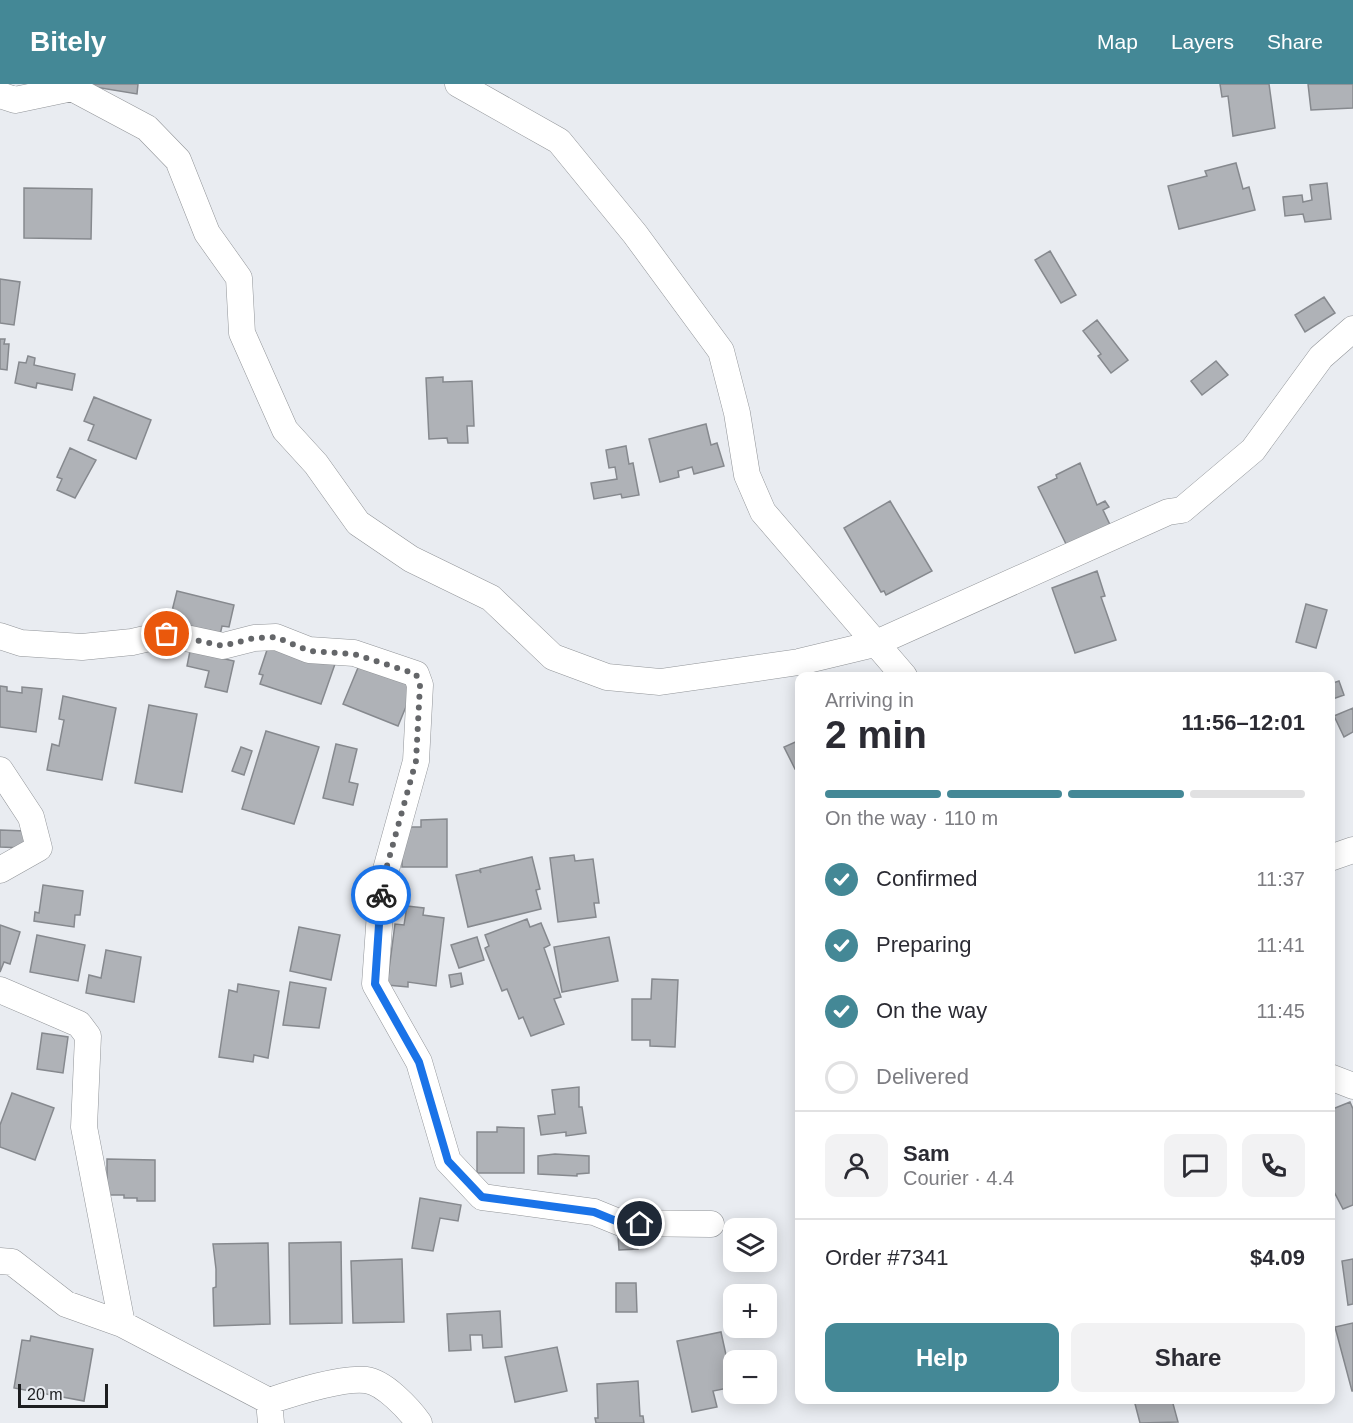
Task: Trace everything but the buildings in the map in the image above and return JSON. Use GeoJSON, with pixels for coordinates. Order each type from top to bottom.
{"type":"FeatureCollection","features":[{"type":"Feature","properties":{"kind":"street"},"geometry":{"type":"LineString","coordinates":[[458,84],[559,141],[635,234],[721,351],[737,413],[747,474],[763,512],[900,672]]}},
{"type":"Feature","properties":{"kind":"street"},"geometry":{"type":"LineString","coordinates":[[0,95],[15,100],[72,88],[147,128],[178,160],[207,233],[239,278],[242,333],[285,430],[316,464],[358,523],[411,559],[491,598],[553,657],[607,677],[660,682],[799,662],[874,644],[1168,512],[1182,510],[1253,450],[1321,357],[1353,329]]}},
{"type":"Feature","properties":{"kind":"street"},"geometry":{"type":"LineString","coordinates":[[0,636],[21,643],[82,647],[132,642],[167,634],[223,646],[254,638],[276,637],[309,651],[354,654],[416,674],[420,685],[416,761],[382,884],[375,984],[419,1062],[448,1161],[482,1197],[594,1212],[621,1223],[711,1224]]}},
{"type":"Feature","properties":{"kind":"street"},"geometry":{"type":"LineString","coordinates":[[0,770],[32,817],[39,848],[0,870]]}},
{"type":"Feature","properties":{"kind":"street"},"geometry":{"type":"LineString","coordinates":[[1335,856],[1353,850]]}},
{"type":"Feature","properties":{"kind":"street"},"geometry":{"type":"LineString","coordinates":[[0,990],[79,1024],[88,1036],[84,1127],[122,1324]]}},
{"type":"Feature","properties":{"kind":"street"},"geometry":{"type":"LineString","coordinates":[[1335,1079],[1353,1086]]}},
{"type":"Feature","properties":{"kind":"street"},"geometry":{"type":"LineString","coordinates":[[0,1262],[12,1262],[66,1304],[122,1324],[270,1412],[310,1388],[367,1380],[405,1402],[419,1423]]}},
{"type":"Feature","properties":{"kind":"way so far"},"geometry":{"type":"LineString","coordinates":[[167,634],[223,646],[254,638],[276,637],[309,651],[328,650],[354,654],[416,674],[420,685],[416,724],[416,761],[382,884],[381,895]]}},
{"type":"Feature","properties":{"kind":"route"},"geometry":{"type":"LineString","coordinates":[[381,895],[375,984],[419,1062],[448,1161],[482,1197],[594,1212],[621,1223],[640,1224]]}}]}
